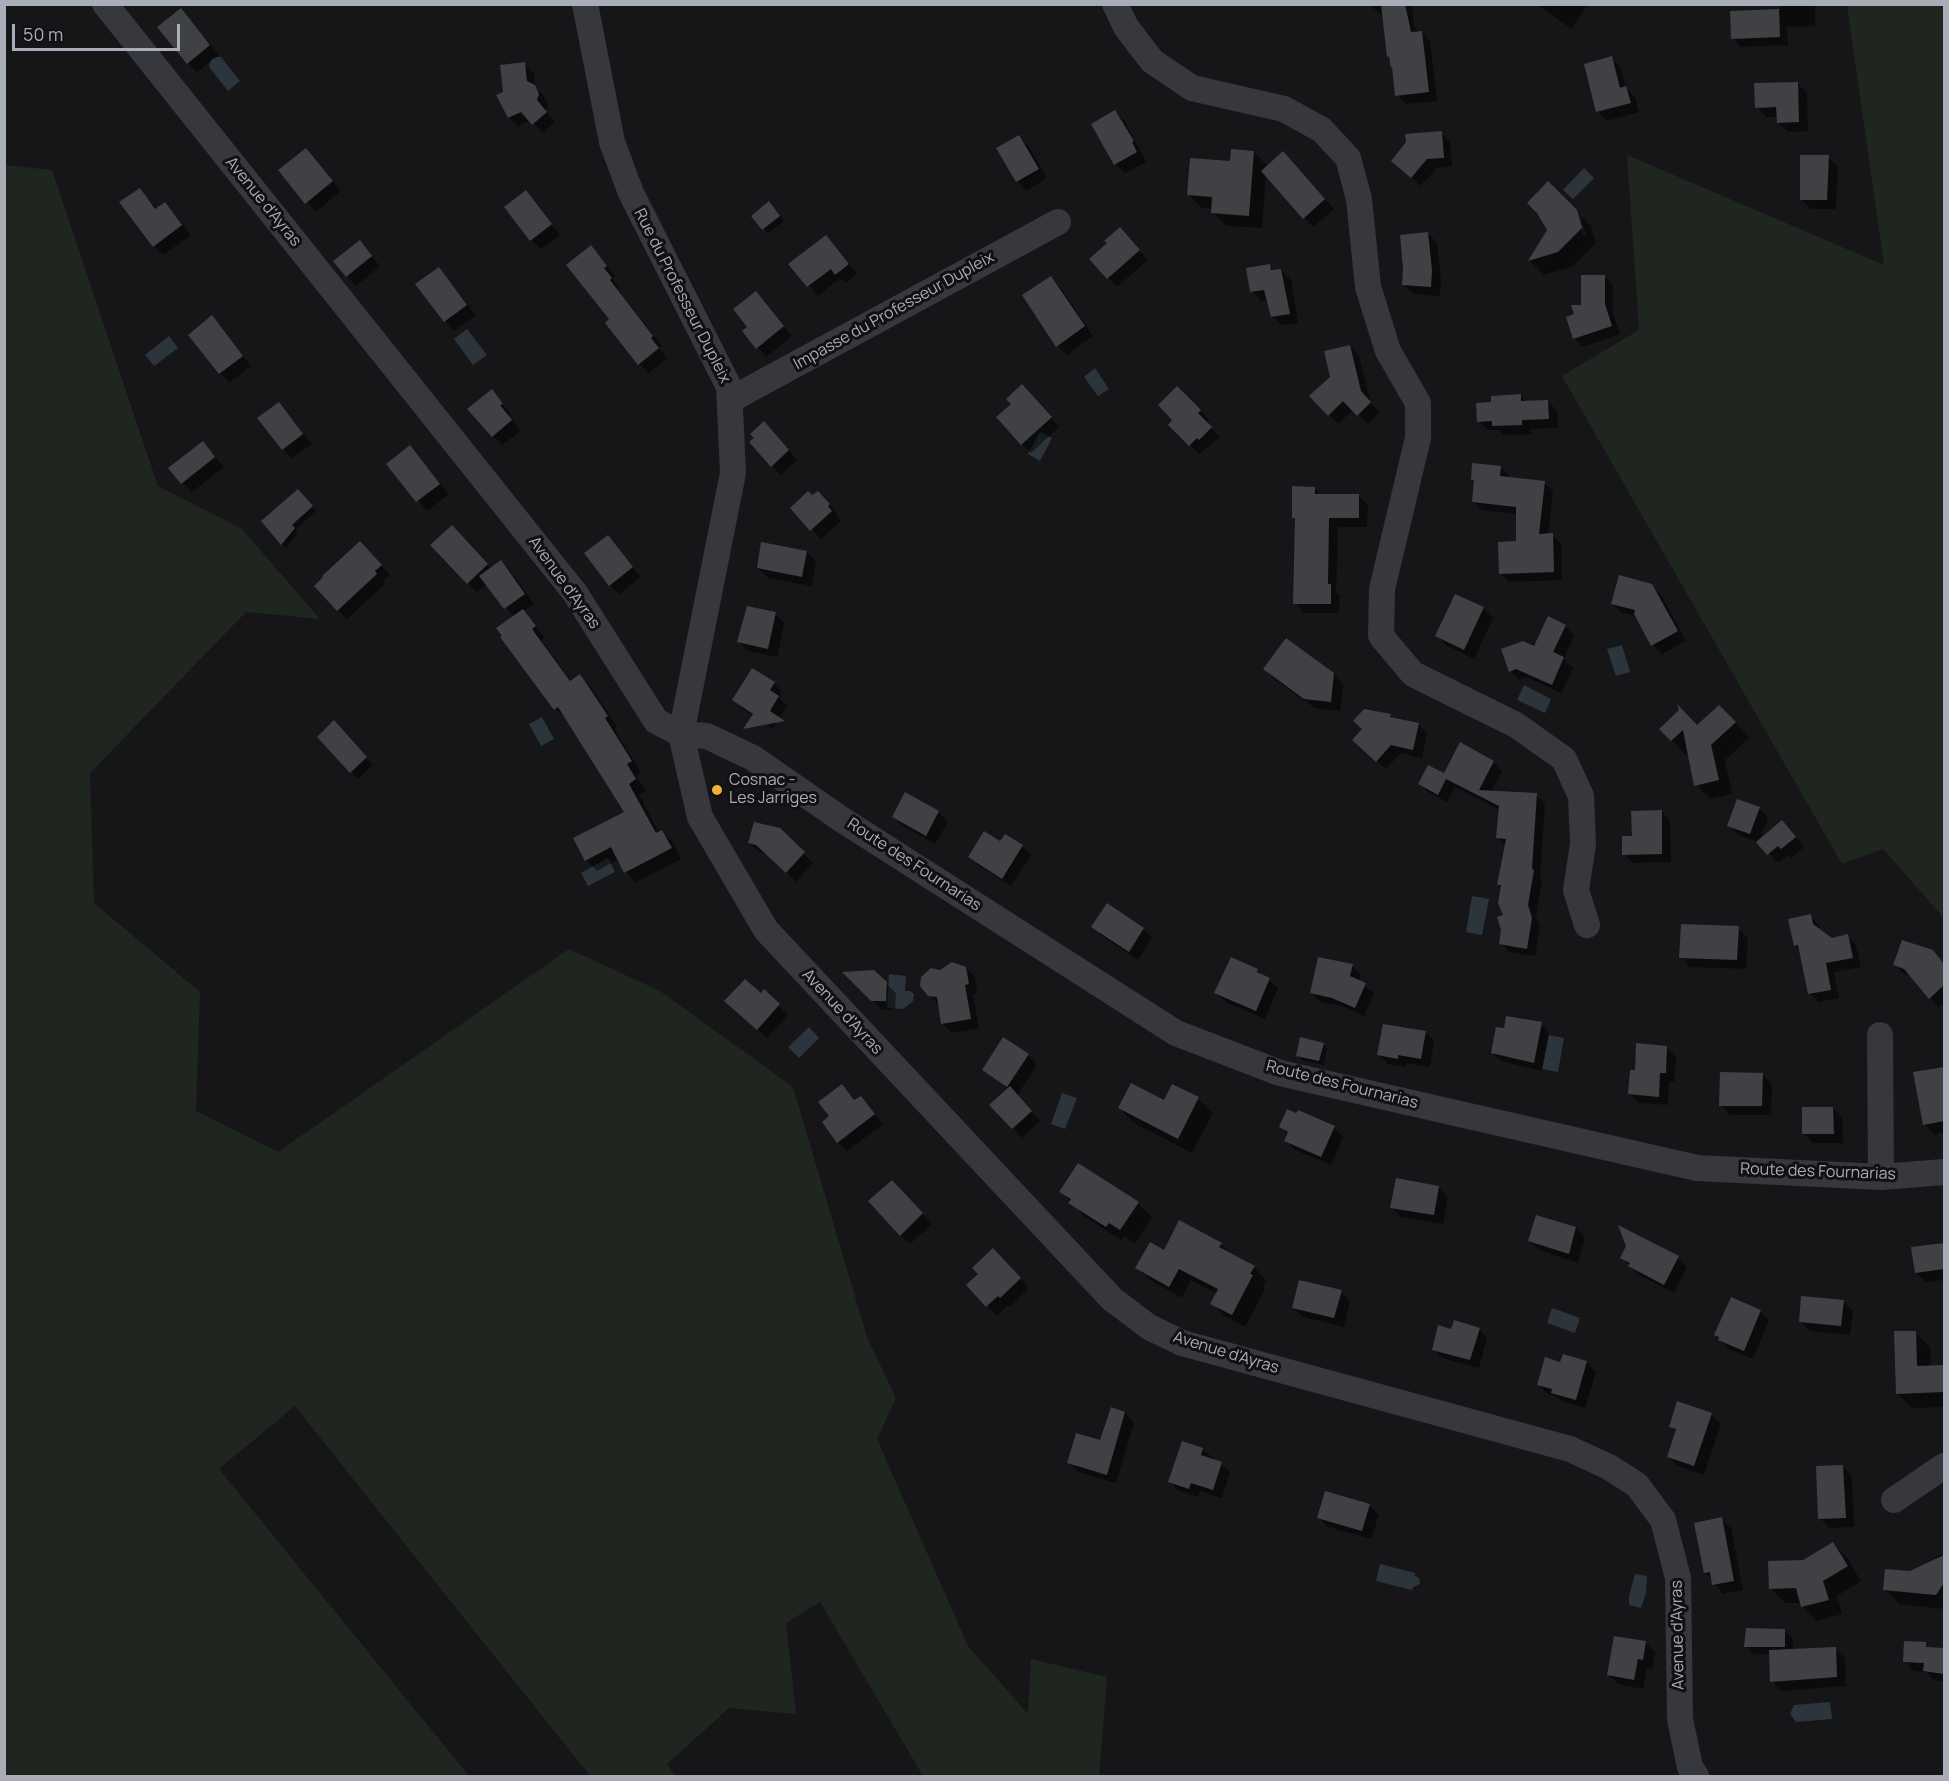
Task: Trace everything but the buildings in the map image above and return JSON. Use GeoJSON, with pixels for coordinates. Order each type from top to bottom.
{"type":"FeatureCollection","features":[{"type":"Feature","properties":{"kind":"street","name":"Avenue d'Ayras"},"geometry":{"type":"LineString","coordinates":[[105,4],[575,593],[656,721],[681,734],[700,817],[766,930],[1112,1299],[1149,1327],[1182,1343],[1569,1449],[1609,1467],[1637,1485],[1663,1520],[1678,1578],[1680,1719],[1690,1767],[1696,1776]]}},
{"type":"Feature","properties":{"kind":"street","name":"Rue du Professeur Dupleix"},"geometry":{"type":"LineString","coordinates":[[585,4],[612,142],[631,193],[729,387],[733,472],[681,734]]}},
{"type":"Feature","properties":{"kind":"street"},"geometry":{"type":"LineString","coordinates":[[1115,4],[1126,27],[1152,61],[1192,88],[1284,109],[1322,130],[1348,158],[1359,199],[1368,287],[1388,351],[1418,403],[1418,438],[1382,589],[1381,636],[1413,674],[1516,725],[1564,759],[1581,796],[1583,844],[1576,890],[1587,925]]}},
{"type":"Feature","properties":{"kind":"street","name":"Impasse du Professeur Dupleix"},"geometry":{"type":"LineString","coordinates":[[730,400],[1058,222]]}},
{"type":"Feature","properties":{"kind":"street","name":"Route des Fournarias"},"geometry":{"type":"LineString","coordinates":[[681,734],[707,736],[753,758],[842,819],[1176,1033],[1280,1073],[1696,1168],[1881,1176],[1944,1172]]}},
{"type":"Feature","properties":{"kind":"street"},"geometry":{"type":"LineString","coordinates":[[1880,1035],[1881,1176]]}},
{"type":"Feature","properties":{"kind":"street"},"geometry":{"type":"LineString","coordinates":[[1894,1500],[1944,1466]]}},
{"type":"Feature","properties":{"kind":"shaded area"},"geometry":{"type":"Polygon","coordinates":[[[1847,5],[1944,5],[1944,918],[1883,849],[1842,864],[1562,376],[1639,330],[1627,155],[1884,265],[1847,5]]]}},
{"type":"Feature","properties":{"kind":"shaded area"},"geometry":{"type":"Polygon","coordinates":[[[221,57],[240,81],[228,91],[209,67],[211,59],[221,57]]]}},
{"type":"Feature","properties":{"kind":"shaded area"},"geometry":{"type":"Polygon","coordinates":[[[5,165],[52,170],[158,486],[242,529],[320,619],[246,612],[90,773],[94,903],[200,992],[196,1111],[278,1152],[569,949],[660,991],[793,1087],[867,1337],[896,1398],[877,1439],[968,1646],[1028,1714],[1031,1659],[1107,1677],[1099,1776],[923,1776],[820,1602],[786,1623],[796,1714],[729,1708],[667,1764],[675,1776],[590,1776],[295,1406],[219,1469],[469,1776],[5,1776],[5,165]]]}},
{"type":"Feature","properties":{"kind":"shaded area"},"geometry":{"type":"Polygon","coordinates":[[[1584,168],[1594,178],[1573,199],[1563,190],[1584,168]]]}},
{"type":"Feature","properties":{"kind":"shaded area"},"geometry":{"type":"Polygon","coordinates":[[[467,329],[487,355],[473,365],[454,339],[467,329]]]}},
{"type":"Feature","properties":{"kind":"shaded area"},"geometry":{"type":"Polygon","coordinates":[[[169,336],[178,348],[154,366],[145,355],[169,336]]]}},
{"type":"Feature","properties":{"kind":"shaded area"},"geometry":{"type":"Polygon","coordinates":[[[1095,368],[1109,389],[1098,396],[1084,377],[1095,368]]]}},
{"type":"Feature","properties":{"kind":"shaded area"},"geometry":{"type":"Polygon","coordinates":[[[1040,432],[1052,438],[1040,461],[1028,454],[1040,432]]]}},
{"type":"Feature","properties":{"kind":"shaded area"},"geometry":{"type":"Polygon","coordinates":[[[1622,645],[1630,672],[1616,676],[1607,649],[1622,645]]]}},
{"type":"Feature","properties":{"kind":"shaded area"},"geometry":{"type":"Polygon","coordinates":[[[1524,685],[1551,699],[1545,713],[1517,700],[1524,685]]]}},
{"type":"Feature","properties":{"kind":"shaded area"},"geometry":{"type":"Polygon","coordinates":[[[542,717],[554,739],[541,746],[529,724],[542,717]]]}},
{"type":"Feature","properties":{"kind":"shaded area"},"geometry":{"type":"Polygon","coordinates":[[[608,858],[615,872],[588,886],[581,873],[608,858]]]}},
{"type":"Feature","properties":{"kind":"shaded area"},"geometry":{"type":"Polygon","coordinates":[[[1472,896],[1489,899],[1482,935],[1466,932],[1472,896]]]}},
{"type":"Feature","properties":{"kind":"shaded area"},"geometry":{"type":"Polygon","coordinates":[[[889,974],[906,976],[905,991],[914,994],[913,1001],[903,1009],[887,1008],[889,974]]]}},
{"type":"Feature","properties":{"kind":"shaded area"},"geometry":{"type":"Polygon","coordinates":[[[809,1027],[819,1038],[799,1058],[788,1047],[809,1027]]]}},
{"type":"Feature","properties":{"kind":"shaded area"},"geometry":{"type":"Polygon","coordinates":[[[1549,1035],[1564,1038],[1558,1072],[1542,1069],[1549,1035]]]}},
{"type":"Feature","properties":{"kind":"shaded area"},"geometry":{"type":"Polygon","coordinates":[[[1062,1093],[1077,1098],[1065,1129],[1051,1124],[1062,1093]]]}},
{"type":"Feature","properties":{"kind":"shaded area"},"geometry":{"type":"Polygon","coordinates":[[[1552,1308],[1580,1318],[1575,1333],[1547,1323],[1552,1308]]]}},
{"type":"Feature","properties":{"kind":"shaded area"},"geometry":{"type":"Polygon","coordinates":[[[1380,1564],[1415,1573],[1420,1584],[1412,1590],[1376,1581],[1380,1564]]]}},
{"type":"Feature","properties":{"kind":"shaded area"},"geometry":{"type":"Polygon","coordinates":[[[1635,1574],[1647,1576],[1646,1593],[1641,1608],[1629,1605],[1635,1574]]]}},
{"type":"Feature","properties":{"kind":"shaded area"},"geometry":{"type":"Polygon","coordinates":[[[1830,1702],[1832,1719],[1796,1722],[1790,1714],[1794,1705],[1830,1702]]]}},
{"type":"Feature","properties":{"kind":"place","name":"Cosnac - Les Jarriges"},"geometry":{"type":"Point","coordinates":[717,790]}}]}
